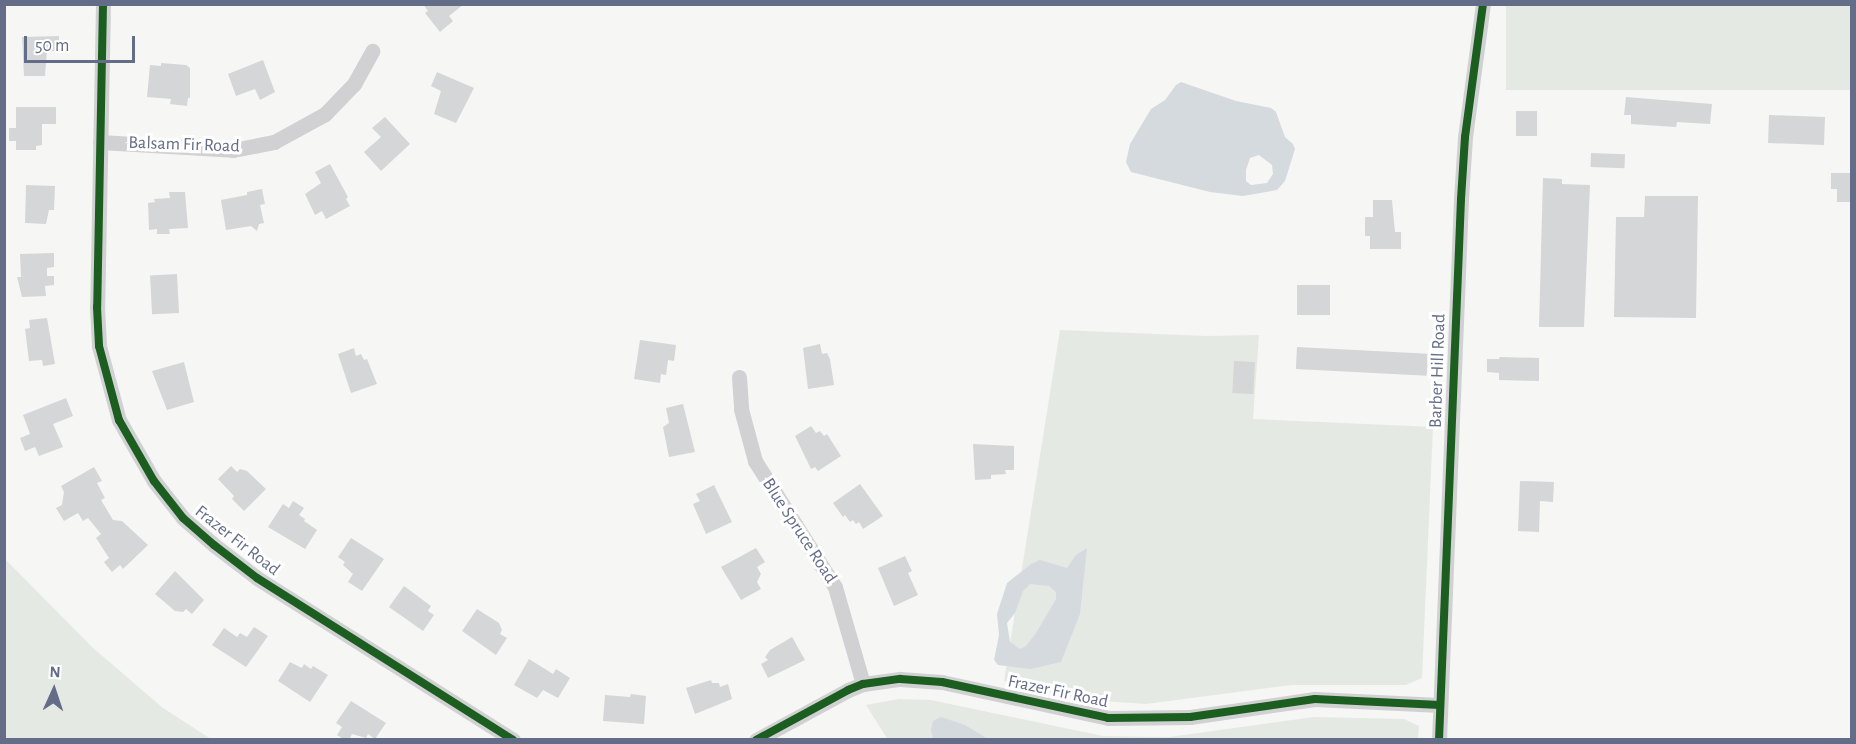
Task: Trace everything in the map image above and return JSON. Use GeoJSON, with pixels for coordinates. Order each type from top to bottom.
{"type":"FeatureCollection","features":[{"type":"Feature","properties":{"kind":"street","name":"Frazer Fir Road"},"geometry":{"type":"LineString","coordinates":[[103,4],[97,307],[99,346],[119,420],[154,481],[183,518],[214,546],[257,578],[513,740]]}},
{"type":"Feature","properties":{"kind":"street","name":"Barber Hill Road"},"geometry":{"type":"LineString","coordinates":[[1439,740],[1461,199],[1465,137],[1483,4]]}},
{"type":"Feature","properties":{"kind":"street","name":"Balsam Fir Road"},"geometry":{"type":"LineString","coordinates":[[100,142],[233,150],[274,142],[325,114],[354,84],[372,51]]}},
{"type":"Feature","properties":{"kind":"street","name":"Blue Spruce Road"},"geometry":{"type":"LineString","coordinates":[[739,377],[741,409],[755,461],[835,587],[863,684]]}},
{"type":"Feature","properties":{"kind":"street","name":"Frazer Fir Road"},"geometry":{"type":"LineString","coordinates":[[756,740],[863,684],[900,679],[933,681],[1078,714],[1130,719],[1190,717],[1315,699],[1440,705]]}},
{"type":"Feature","properties":{"kind":"shaded area"},"geometry":{"type":"Polygon","coordinates":[[[1506,5],[1851,5],[1851,90],[1506,90],[1506,5]]]}},
{"type":"Feature","properties":{"kind":"shaded area"},"geometry":{"type":"Polygon","coordinates":[[[1181,82],[1236,101],[1271,108],[1276,112],[1285,137],[1295,149],[1285,181],[1277,190],[1243,196],[1210,192],[1131,172],[1126,162],[1130,144],[1151,109],[1165,100],[1181,82]],[[1259,155],[1250,158],[1246,170],[1246,181],[1251,185],[1267,183],[1273,174],[1272,165],[1259,155]]]}},
{"type":"Feature","properties":{"kind":"shaded area"},"geometry":{"type":"Polygon","coordinates":[[[1060,330],[1207,336],[1259,335],[1253,419],[1433,427],[1422,678],[1406,685],[1292,685],[1146,704],[1087,700],[1004,681],[1060,330]]]}},
{"type":"Feature","properties":{"kind":"shaded area"},"geometry":{"type":"Polygon","coordinates":[[[1087,548],[1080,614],[1061,662],[1031,669],[998,665],[994,660],[999,635],[997,614],[1007,583],[1031,564],[1040,560],[1067,568],[1076,555],[1087,548]],[[1030,584],[1023,591],[1015,613],[1007,623],[1010,642],[1020,649],[1026,646],[1036,633],[1056,599],[1056,592],[1049,586],[1030,584]]]}},
{"type":"Feature","properties":{"kind":"shaded area"},"geometry":{"type":"Polygon","coordinates":[[[4,558],[92,647],[163,708],[211,739],[5,739],[4,558]]]}},
{"type":"Feature","properties":{"kind":"shaded area"},"geometry":{"type":"Polygon","coordinates":[[[899,699],[931,700],[1103,736],[1169,737],[1314,717],[1404,719],[1419,726],[1418,740],[888,740],[866,705],[899,699]]]}},
{"type":"Feature","properties":{"kind":"shaded area"},"geometry":{"type":"Polygon","coordinates":[[[941,717],[965,725],[988,739],[933,739],[931,730],[933,721],[941,717]]]}},
{"type":"Feature","properties":{"kind":"building"},"geometry":{"type":"Polygon","coordinates":[[[423,4],[464,4],[449,16],[453,21],[440,32],[425,13],[428,11],[423,4]]]}},
{"type":"Feature","properties":{"kind":"building"},"geometry":{"type":"Polygon","coordinates":[[[59,36],[59,51],[47,51],[45,76],[24,76],[22,37],[59,36]]]}},
{"type":"Feature","properties":{"kind":"building"},"geometry":{"type":"Polygon","coordinates":[[[263,60],[275,92],[260,100],[255,89],[236,96],[228,74],[263,60]]]}},
{"type":"Feature","properties":{"kind":"building"},"geometry":{"type":"Polygon","coordinates":[[[161,63],[186,65],[190,68],[190,98],[188,98],[187,106],[170,104],[171,99],[147,97],[150,65],[161,66],[161,63]]]}},
{"type":"Feature","properties":{"kind":"building"},"geometry":{"type":"Polygon","coordinates":[[[437,72],[474,88],[456,123],[434,114],[441,91],[431,86],[437,72]]]}},
{"type":"Feature","properties":{"kind":"building"},"geometry":{"type":"Polygon","coordinates":[[[1626,97],[1712,104],[1710,124],[1677,122],[1676,127],[1631,124],[1631,115],[1624,115],[1626,97]]]}},
{"type":"Feature","properties":{"kind":"building"},"geometry":{"type":"Polygon","coordinates":[[[16,107],[56,107],[56,124],[42,124],[42,145],[36,146],[36,150],[16,150],[16,141],[9,141],[9,128],[16,128],[16,107]]]}},
{"type":"Feature","properties":{"kind":"building"},"geometry":{"type":"Polygon","coordinates":[[[1516,111],[1537,111],[1537,136],[1516,136],[1516,111]]]}},
{"type":"Feature","properties":{"kind":"building"},"geometry":{"type":"Polygon","coordinates":[[[1769,115],[1825,117],[1824,145],[1768,143],[1769,115]]]}},
{"type":"Feature","properties":{"kind":"building"},"geometry":{"type":"Polygon","coordinates":[[[385,117],[410,144],[381,171],[364,152],[381,137],[372,128],[385,117]]]}},
{"type":"Feature","properties":{"kind":"building"},"geometry":{"type":"Polygon","coordinates":[[[1591,153],[1625,154],[1624,168],[1591,167],[1591,153]]]}},
{"type":"Feature","properties":{"kind":"building"},"geometry":{"type":"Polygon","coordinates":[[[330,164],[348,197],[346,199],[350,206],[326,219],[322,211],[315,215],[305,194],[321,183],[315,172],[330,164]]]}},
{"type":"Feature","properties":{"kind":"building"},"geometry":{"type":"Polygon","coordinates":[[[1831,173],[1851,173],[1851,202],[1837,202],[1837,189],[1831,189],[1831,173]]]}},
{"type":"Feature","properties":{"kind":"building"},"geometry":{"type":"Polygon","coordinates":[[[1543,178],[1562,179],[1562,184],[1590,185],[1584,327],[1539,327],[1543,178]]]}},
{"type":"Feature","properties":{"kind":"building"},"geometry":{"type":"Polygon","coordinates":[[[26,185],[55,186],[54,210],[49,210],[46,224],[25,223],[26,185]]]}},
{"type":"Feature","properties":{"kind":"building"},"geometry":{"type":"Polygon","coordinates":[[[262,189],[265,204],[260,205],[264,223],[259,224],[257,231],[251,226],[226,230],[221,200],[247,195],[247,192],[262,189]]]}},
{"type":"Feature","properties":{"kind":"building"},"geometry":{"type":"Polygon","coordinates":[[[169,192],[185,192],[188,228],[169,229],[170,234],[157,234],[157,229],[149,230],[148,203],[155,202],[154,199],[170,198],[169,192]]]}},
{"type":"Feature","properties":{"kind":"building"},"geometry":{"type":"Polygon","coordinates":[[[1645,196],[1698,196],[1696,318],[1614,317],[1616,217],[1644,217],[1645,196]]]}},
{"type":"Feature","properties":{"kind":"building"},"geometry":{"type":"Polygon","coordinates":[[[1373,200],[1392,200],[1395,232],[1401,232],[1401,249],[1370,249],[1370,236],[1365,236],[1365,217],[1373,217],[1373,200]]]}},
{"type":"Feature","properties":{"kind":"building"},"geometry":{"type":"Polygon","coordinates":[[[54,253],[54,267],[47,268],[47,276],[54,276],[54,285],[45,286],[46,296],[22,297],[17,277],[21,277],[20,254],[54,253]]]}},
{"type":"Feature","properties":{"kind":"building"},"geometry":{"type":"Polygon","coordinates":[[[177,274],[179,313],[152,314],[150,275],[177,274]]]}},
{"type":"Feature","properties":{"kind":"building"},"geometry":{"type":"Polygon","coordinates":[[[1297,285],[1330,285],[1330,315],[1297,315],[1297,285]]]}},
{"type":"Feature","properties":{"kind":"building"},"geometry":{"type":"Polygon","coordinates":[[[47,318],[55,364],[43,366],[42,360],[29,361],[25,329],[30,328],[29,320],[47,318]]]}},
{"type":"Feature","properties":{"kind":"building"},"geometry":{"type":"Polygon","coordinates":[[[640,340],[676,345],[674,361],[668,360],[666,375],[661,374],[660,383],[634,379],[640,340]]]}},
{"type":"Feature","properties":{"kind":"building"},"geometry":{"type":"Polygon","coordinates":[[[820,344],[822,354],[827,353],[830,359],[834,385],[808,389],[803,348],[820,344]]]}},
{"type":"Feature","properties":{"kind":"building"},"geometry":{"type":"Polygon","coordinates":[[[1297,347],[1428,354],[1427,376],[1296,369],[1297,347]]]}},
{"type":"Feature","properties":{"kind":"building"},"geometry":{"type":"Polygon","coordinates":[[[354,348],[356,356],[361,354],[364,360],[367,359],[377,384],[351,393],[338,354],[354,348]]]}},
{"type":"Feature","properties":{"kind":"building"},"geometry":{"type":"Polygon","coordinates":[[[1500,357],[1539,358],[1539,381],[1499,380],[1499,373],[1487,372],[1487,359],[1499,359],[1500,357]]]}},
{"type":"Feature","properties":{"kind":"building"},"geometry":{"type":"Polygon","coordinates":[[[1234,361],[1255,362],[1253,394],[1232,393],[1234,361]]]}},
{"type":"Feature","properties":{"kind":"building"},"geometry":{"type":"Polygon","coordinates":[[[184,362],[194,402],[167,410],[152,371],[184,362]]]}},
{"type":"Feature","properties":{"kind":"building"},"geometry":{"type":"Polygon","coordinates":[[[66,398],[73,416],[53,424],[63,447],[39,456],[35,447],[25,451],[20,438],[30,434],[23,415],[66,398]]]}},
{"type":"Feature","properties":{"kind":"building"},"geometry":{"type":"Polygon","coordinates":[[[683,404],[695,452],[669,457],[663,427],[669,423],[666,408],[683,404]]]}},
{"type":"Feature","properties":{"kind":"building"},"geometry":{"type":"Polygon","coordinates":[[[811,426],[816,433],[820,431],[824,436],[827,434],[841,456],[818,471],[815,467],[811,469],[795,436],[811,426]]]}},
{"type":"Feature","properties":{"kind":"building"},"geometry":{"type":"Polygon","coordinates":[[[973,444],[1014,446],[1014,470],[1005,470],[1006,474],[991,475],[991,479],[975,480],[973,444]]]}},
{"type":"Feature","properties":{"kind":"building"},"geometry":{"type":"Polygon","coordinates":[[[231,466],[237,472],[240,469],[247,471],[266,489],[244,511],[218,479],[231,466]]]}},
{"type":"Feature","properties":{"kind":"building"},"geometry":{"type":"Polygon","coordinates":[[[94,467],[102,481],[97,483],[105,498],[101,500],[113,520],[122,521],[148,545],[123,569],[120,565],[112,572],[104,562],[109,558],[96,538],[101,534],[88,518],[83,521],[78,513],[64,521],[56,508],[62,505],[64,492],[61,486],[94,467]]]}},
{"type":"Feature","properties":{"kind":"building"},"geometry":{"type":"Polygon","coordinates":[[[1520,481],[1554,482],[1553,502],[1540,501],[1539,532],[1518,531],[1520,481]]]}},
{"type":"Feature","properties":{"kind":"building"},"geometry":{"type":"Polygon","coordinates":[[[860,484],[883,516],[863,529],[859,522],[856,524],[853,520],[850,522],[845,515],[843,517],[833,503],[860,484]]]}},
{"type":"Feature","properties":{"kind":"building"},"geometry":{"type":"Polygon","coordinates":[[[714,485],[732,522],[706,534],[693,504],[700,501],[696,494],[714,485]]]}},
{"type":"Feature","properties":{"kind":"building"},"geometry":{"type":"Polygon","coordinates":[[[293,501],[304,508],[299,515],[317,530],[305,549],[268,527],[283,504],[289,508],[293,501]]]}},
{"type":"Feature","properties":{"kind":"building"},"geometry":{"type":"Polygon","coordinates":[[[351,538],[384,559],[362,591],[348,582],[353,574],[343,565],[345,562],[338,557],[351,538]]]}},
{"type":"Feature","properties":{"kind":"building"},"geometry":{"type":"Polygon","coordinates":[[[756,548],[765,562],[757,567],[761,574],[757,582],[761,589],[741,600],[721,567],[756,548]]]}},
{"type":"Feature","properties":{"kind":"building"},"geometry":{"type":"Polygon","coordinates":[[[905,556],[912,571],[908,573],[918,595],[894,606],[878,568],[905,556]]]}},
{"type":"Feature","properties":{"kind":"building"},"geometry":{"type":"Polygon","coordinates":[[[175,571],[204,600],[192,614],[186,609],[183,612],[175,611],[155,594],[175,571]]]}},
{"type":"Feature","properties":{"kind":"building"},"geometry":{"type":"Polygon","coordinates":[[[404,586],[431,606],[428,611],[434,615],[423,631],[389,607],[404,586]]]}},
{"type":"Feature","properties":{"kind":"building"},"geometry":{"type":"Polygon","coordinates":[[[477,609],[499,623],[502,630],[500,634],[507,638],[496,655],[462,631],[477,609]]]}},
{"type":"Feature","properties":{"kind":"building"},"geometry":{"type":"Polygon","coordinates":[[[254,627],[268,636],[246,667],[212,645],[224,628],[237,637],[240,633],[247,637],[254,627]]]}},
{"type":"Feature","properties":{"kind":"building"},"geometry":{"type":"Polygon","coordinates":[[[792,637],[805,660],[768,678],[761,664],[768,660],[765,657],[770,650],[792,637]]]}},
{"type":"Feature","properties":{"kind":"building"},"geometry":{"type":"Polygon","coordinates":[[[529,659],[553,674],[556,669],[570,678],[558,698],[543,690],[537,698],[514,685],[529,659]]]}},
{"type":"Feature","properties":{"kind":"building"},"geometry":{"type":"Polygon","coordinates":[[[290,662],[302,668],[304,664],[311,669],[313,666],[328,675],[310,702],[278,681],[290,662]]]}},
{"type":"Feature","properties":{"kind":"building"},"geometry":{"type":"Polygon","coordinates":[[[711,680],[712,683],[719,683],[720,687],[728,684],[732,699],[695,714],[686,688],[711,680]]]}},
{"type":"Feature","properties":{"kind":"building"},"geometry":{"type":"Polygon","coordinates":[[[631,694],[646,696],[644,724],[603,721],[605,695],[630,697],[631,694]]]}},
{"type":"Feature","properties":{"kind":"building"},"geometry":{"type":"Polygon","coordinates":[[[351,701],[386,723],[375,739],[368,734],[366,738],[352,734],[349,740],[337,735],[342,727],[336,723],[351,701]]]}},
{"type":"Feature","properties":{"kind":"cycle path"},"geometry":{"type":"LineString","coordinates":[[103,4],[97,307],[99,346],[119,420],[154,481],[183,518],[214,545],[257,578],[513,740]]}},
{"type":"Feature","properties":{"kind":"cycle path"},"geometry":{"type":"LineString","coordinates":[[1439,740],[1461,199],[1465,137],[1483,4]]}},
{"type":"Feature","properties":{"kind":"cycle path"},"geometry":{"type":"LineString","coordinates":[[756,740],[848,690],[863,684],[900,679],[942,682],[1108,718],[1190,717],[1315,699],[1440,705]]}}]}
